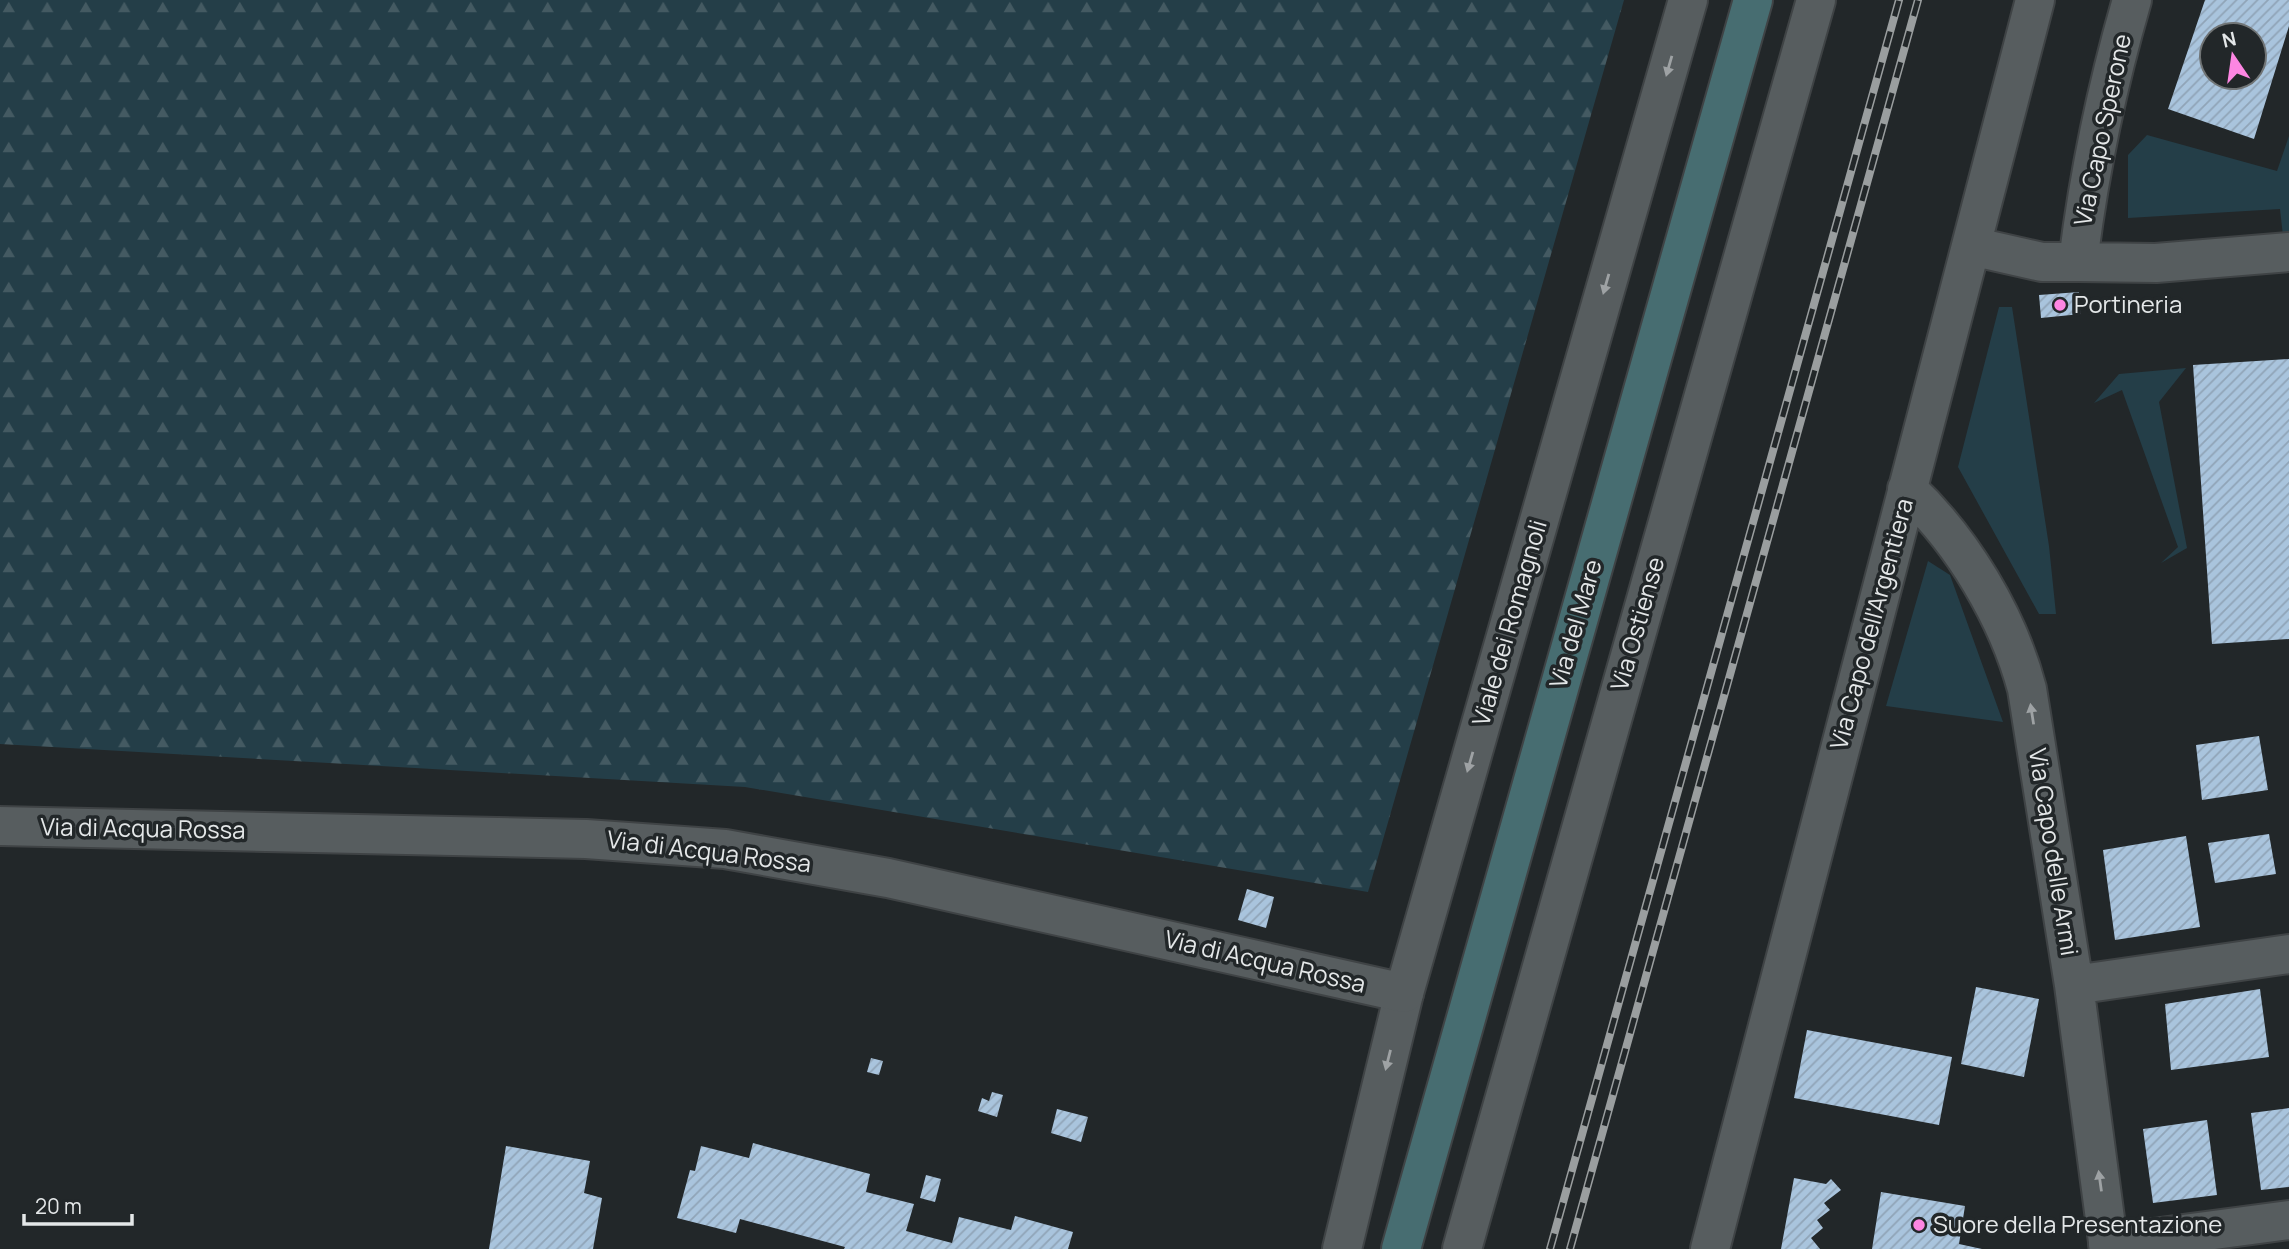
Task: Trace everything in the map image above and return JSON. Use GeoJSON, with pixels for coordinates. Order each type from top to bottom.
{"type":"FeatureCollection","features":[{"type":"Feature","properties":{"kind":"main road","name":"Via del Mare"},"geometry":{"type":"LineString","coordinates":[[1401,1249],[1753,0]]}},
{"type":"Feature","properties":{"kind":"street","name":"Viale dei Romagnoli"},"geometry":{"type":"LineString","coordinates":[[1342,1249],[1404,993],[1688,0]]}},
{"type":"Feature","properties":{"kind":"street","name":"Via Ostiense"},"geometry":{"type":"LineString","coordinates":[[1462,1249],[1816,0]]}},
{"type":"Feature","properties":{"kind":"street","name":"Via Capo dell'Argentiera"},"geometry":{"type":"LineString","coordinates":[[1710,1249],[2035,0]]}},
{"type":"Feature","properties":{"kind":"street","name":"Via Capo Sperone"},"geometry":{"type":"LineString","coordinates":[[2078,262],[2092,166],[2132,0]]}},
{"type":"Feature","properties":{"kind":"street","name":"Via Capo Sperone"},"geometry":{"type":"LineString","coordinates":[[1971,246],[2042,262],[2156,263],[2289,252]]}},
{"type":"Feature","properties":{"kind":"street","name":"Via Capo delle Armi"},"geometry":{"type":"LineString","coordinates":[[1907,489],[1940,522],[1962,553],[2003,620],[2020,663],[2030,702],[2074,985],[2109,1246]]}},
{"type":"Feature","properties":{"kind":"street","name":"Via di Acqua Rossa"},"geometry":{"type":"LineString","coordinates":[[0,826],[599,839],[725,849],[888,878],[1404,993]]}},
{"type":"Feature","properties":{"kind":"street"},"geometry":{"type":"LineString","coordinates":[[2074,985],[2289,954]]}},
{"type":"Feature","properties":{"kind":"street"},"geometry":{"type":"LineString","coordinates":[[2109,1246],[2289,1220]]}},
{"type":"Feature","properties":{"kind":"green space"},"geometry":{"type":"Polygon","coordinates":[[[0,0],[1624,0],[1368,892],[745,787],[0,744],[0,0]]]}},
{"type":"Feature","properties":{"kind":"green space"},"geometry":{"type":"Polygon","coordinates":[[[2147,135],[2277,171],[2289,136],[2289,236],[2283,236],[2280,209],[2128,218],[2128,155],[2147,135]]]}},
{"type":"Feature","properties":{"kind":"green space"},"geometry":{"type":"Polygon","coordinates":[[[1999,307],[2012,307],[2049,546],[2056,614],[2039,614],[1958,467],[1999,307]]]}},
{"type":"Feature","properties":{"kind":"green space"},"geometry":{"type":"Polygon","coordinates":[[[2186,368],[2159,402],[2187,548],[2161,563],[2178,547],[2122,390],[2094,403],[2119,374],[2186,368]]]}},
{"type":"Feature","properties":{"kind":"green space"},"geometry":{"type":"Polygon","coordinates":[[[1928,561],[1950,575],[2003,722],[1886,706],[1928,561]]]}},
{"type":"Feature","properties":{"kind":"building"},"geometry":{"type":"Polygon","coordinates":[[[2205,0],[2289,0],[2289,26],[2254,139],[2168,109],[2205,0]]]}},
{"type":"Feature","properties":{"kind":"building","name":"Portineria"},"geometry":{"type":"Polygon","coordinates":[[[2079,292],[2081,314],[2041,318],[2039,295],[2079,292]]]}},
{"type":"Feature","properties":{"kind":"building"},"geometry":{"type":"Polygon","coordinates":[[[2289,359],[2289,639],[2212,644],[2193,365],[2289,359]]]}},
{"type":"Feature","properties":{"kind":"building"},"geometry":{"type":"Polygon","coordinates":[[[2259,736],[2268,790],[2202,800],[2196,745],[2259,736]]]}},
{"type":"Feature","properties":{"kind":"building"},"geometry":{"type":"Polygon","coordinates":[[[2269,834],[2276,874],[2215,883],[2208,843],[2269,834]]]}},
{"type":"Feature","properties":{"kind":"building"},"geometry":{"type":"Polygon","coordinates":[[[2186,836],[2200,927],[2115,940],[2103,850],[2186,836]]]}},
{"type":"Feature","properties":{"kind":"building"},"geometry":{"type":"Polygon","coordinates":[[[1247,889],[1274,897],[1266,928],[1238,920],[1247,889]]]}},
{"type":"Feature","properties":{"kind":"building"},"geometry":{"type":"Polygon","coordinates":[[[1976,987],[2039,999],[2024,1077],[1961,1064],[1976,987]]]}},
{"type":"Feature","properties":{"kind":"building"},"geometry":{"type":"Polygon","coordinates":[[[2260,989],[2269,1057],[2171,1070],[2165,1004],[2260,989]]]}},
{"type":"Feature","properties":{"kind":"building"},"geometry":{"type":"Polygon","coordinates":[[[1807,1030],[1952,1057],[1939,1125],[1794,1098],[1807,1030]]]}},
{"type":"Feature","properties":{"kind":"building"},"geometry":{"type":"Polygon","coordinates":[[[871,1058],[883,1061],[879,1075],[867,1072],[871,1058]]]}},
{"type":"Feature","properties":{"kind":"building"},"geometry":{"type":"Polygon","coordinates":[[[992,1092],[1003,1095],[997,1117],[978,1111],[982,1098],[989,1101],[992,1092]]]}},
{"type":"Feature","properties":{"kind":"building"},"geometry":{"type":"Polygon","coordinates":[[[2289,1108],[2289,1187],[2261,1190],[2251,1113],[2289,1108]]]}},
{"type":"Feature","properties":{"kind":"building"},"geometry":{"type":"Polygon","coordinates":[[[1057,1109],[1088,1117],[1081,1142],[1051,1133],[1057,1109]]]}},
{"type":"Feature","properties":{"kind":"building"},"geometry":{"type":"Polygon","coordinates":[[[2207,1120],[2217,1195],[2153,1203],[2143,1129],[2207,1120]]]}},
{"type":"Feature","properties":{"kind":"building"},"geometry":{"type":"Polygon","coordinates":[[[753,1143],[870,1174],[866,1192],[914,1204],[906,1231],[952,1243],[959,1217],[1011,1230],[1015,1216],[1073,1232],[1068,1249],[844,1249],[845,1247],[740,1219],[736,1233],[677,1218],[690,1170],[695,1171],[701,1146],[749,1158],[753,1143]]]}},
{"type":"Feature","properties":{"kind":"building"},"geometry":{"type":"Polygon","coordinates":[[[506,1146],[590,1161],[584,1193],[602,1198],[593,1249],[489,1249],[506,1146]]]}},
{"type":"Feature","properties":{"kind":"building"},"geometry":{"type":"Polygon","coordinates":[[[926,1175],[941,1179],[935,1202],[920,1198],[926,1175]]]}},
{"type":"Feature","properties":{"kind":"building"},"geometry":{"type":"Polygon","coordinates":[[[1794,1178],[1826,1184],[1831,1179],[1841,1190],[1824,1203],[1830,1210],[1817,1220],[1823,1228],[1811,1238],[1820,1249],[1781,1249],[1794,1178]]]}},
{"type":"Feature","properties":{"kind":"building","name":"Suore della Presentazione"},"geometry":{"type":"Polygon","coordinates":[[[1881,1192],[1965,1206],[1959,1244],[1982,1249],[1872,1249],[1881,1192]]]}},
{"type":"Feature","properties":{"kind":"railway"},"geometry":{"type":"LineString","coordinates":[[1550,1249],[1899,0]]}},
{"type":"Feature","properties":{"kind":"railway"},"geometry":{"type":"LineString","coordinates":[[1570,1249],[1918,0]]}},
{"type":"Feature","properties":{"kind":"place","name":"Portineria"},"geometry":{"type":"Point","coordinates":[2060,305]}},
{"type":"Feature","properties":{"kind":"place","name":"Suore della Presentazione"},"geometry":{"type":"Point","coordinates":[1919,1225]}}]}
